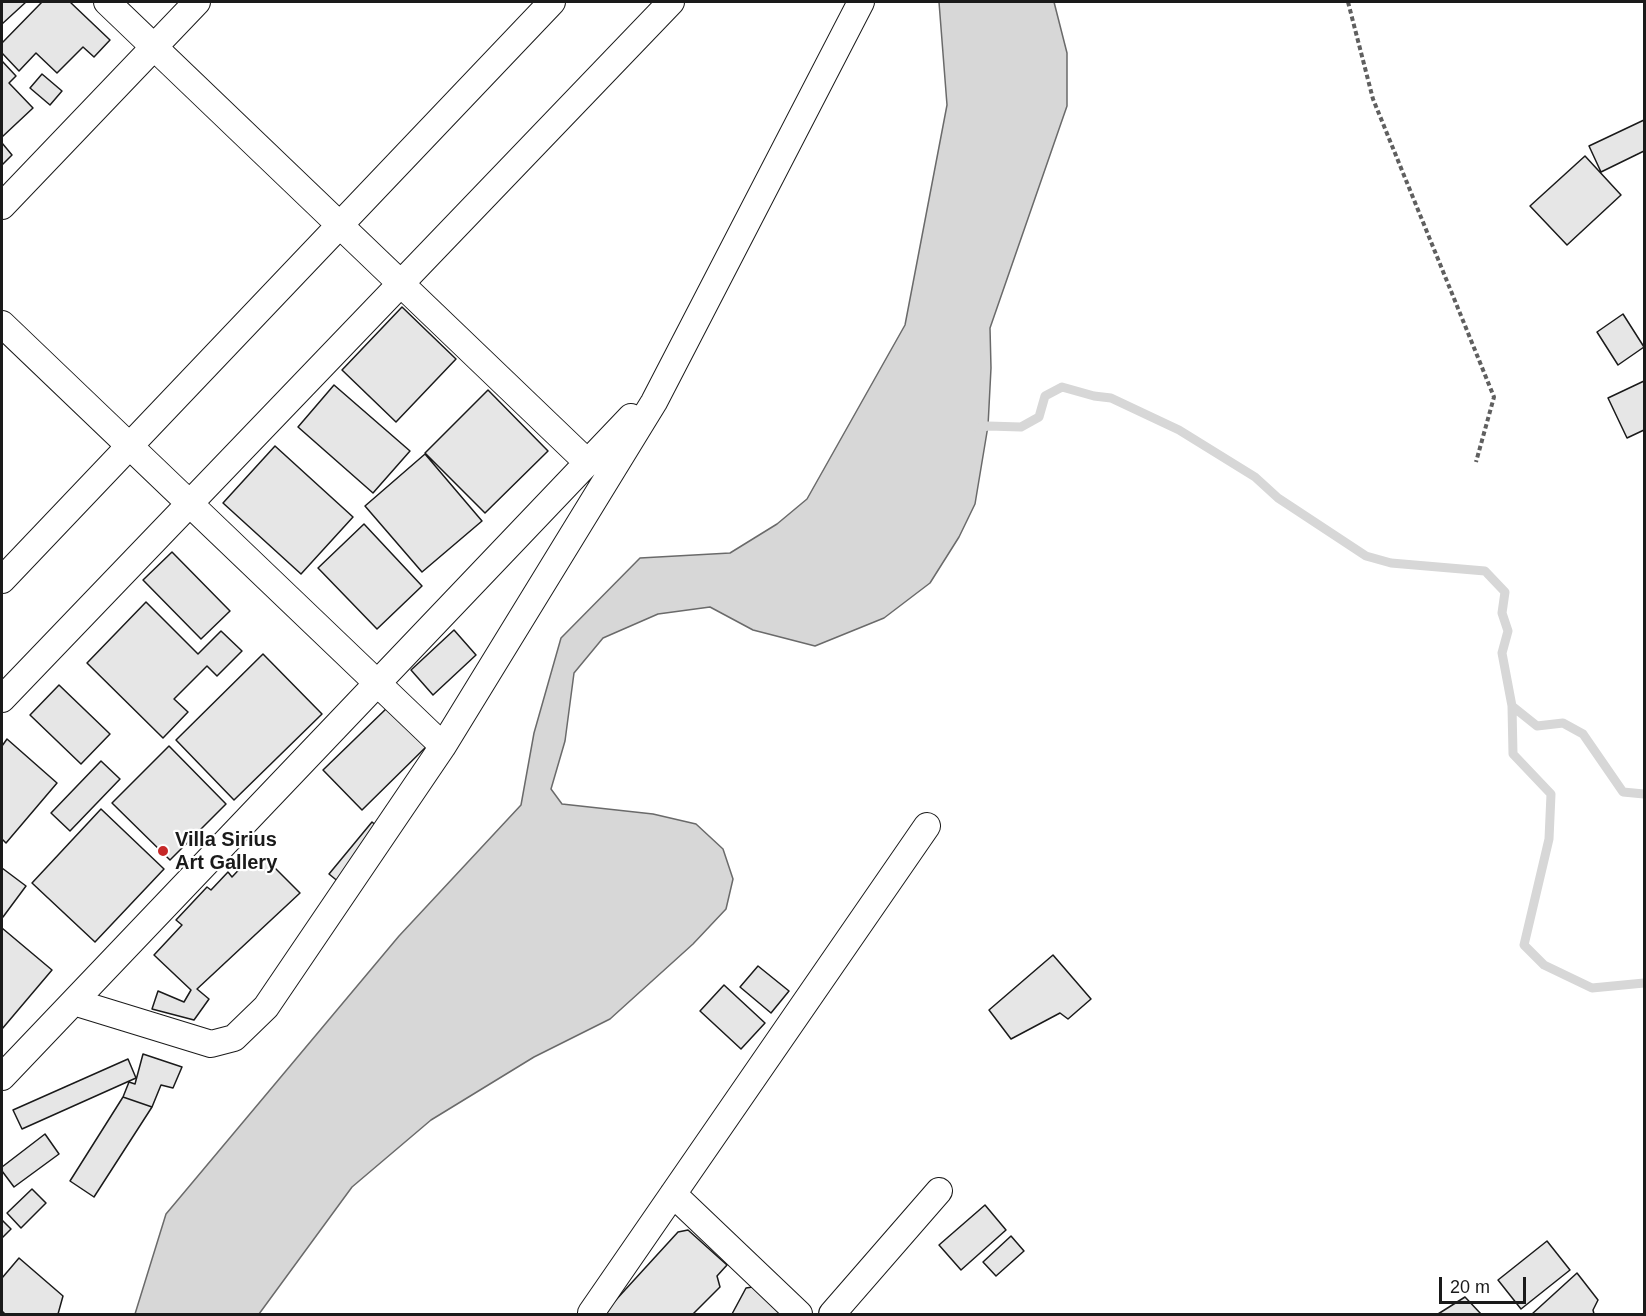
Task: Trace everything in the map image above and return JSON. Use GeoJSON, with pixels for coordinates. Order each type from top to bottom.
{"type":"FeatureCollection","features":[{"type":"Feature","properties":{"kind":"street"},"geometry":{"type":"LineString","coordinates":[[107,2],[588,463]]}},
{"type":"Feature","properties":{"kind":"street"},"geometry":{"type":"LineString","coordinates":[[2,206],[197,2]]}},
{"type":"Feature","properties":{"kind":"street"},"geometry":{"type":"LineString","coordinates":[[2,580],[552,2]]}},
{"type":"Feature","properties":{"kind":"street"},"geometry":{"type":"LineString","coordinates":[[2,699],[671,2]]}},
{"type":"Feature","properties":{"kind":"street"},"geometry":{"type":"LineString","coordinates":[[74,1002],[211,1044],[234,1038],[266,1006],[443,746],[662,384],[861,2]]}},
{"type":"Feature","properties":{"kind":"street"},"geometry":{"type":"LineString","coordinates":[[2,324],[443,746]]}},
{"type":"Feature","properties":{"kind":"street"},"geometry":{"type":"LineString","coordinates":[[2,1077],[379,684],[662,384]]}},
{"type":"Feature","properties":{"kind":"street"},"geometry":{"type":"LineString","coordinates":[[591,1313],[927,826]]}},
{"type":"Feature","properties":{"kind":"street"},"geometry":{"type":"LineString","coordinates":[[832,1314],[939,1191]]}},
{"type":"Feature","properties":{"kind":"street"},"geometry":{"type":"LineString","coordinates":[[673,1194],[800,1314]]}},
{"type":"Feature","properties":{"kind":"path"},"geometry":{"type":"LineString","coordinates":[[1348,2],[1373,99],[1494,397],[1476,462]]}},
{"type":"Feature","properties":{"kind":"shaded area"},"geometry":{"type":"Polygon","coordinates":[[[939,2],[1054,2],[1067,53],[1067,106],[990,328],[991,368],[988,426],[975,504],[959,537],[930,583],[884,618],[815,646],[753,630],[710,607],[658,614],[603,638],[574,673],[565,741],[551,789],[562,804],[653,814],[696,824],[723,849],[733,879],[726,909],[693,944],[610,1019],[534,1057],[431,1120],[352,1187],[259,1314],[135,1314],[166,1214],[399,936],[521,805],[534,733],[561,638],[640,558],[730,553],[777,524],[807,499],[905,325],[947,105],[939,2]]]}},
{"type":"Feature","properties":{"kind":"building"},"geometry":{"type":"Polygon","coordinates":[[[2,2],[26,2],[2,24],[2,2]]]}},
{"type":"Feature","properties":{"kind":"building"},"geometry":{"type":"Polygon","coordinates":[[[42,2],[70,2],[110,40],[94,57],[83,47],[57,73],[36,53],[19,71],[2,53],[2,43],[42,2]]]}},
{"type":"Feature","properties":{"kind":"building"},"geometry":{"type":"Polygon","coordinates":[[[2,61],[16,76],[9,83],[33,108],[2,137],[2,61]]]}},
{"type":"Feature","properties":{"kind":"building"},"geometry":{"type":"Polygon","coordinates":[[[42,74],[62,91],[50,105],[30,88],[42,74]]]}},
{"type":"Feature","properties":{"kind":"building"},"geometry":{"type":"Polygon","coordinates":[[[1644,120],[1644,151],[1601,172],[1589,146],[1644,120]]]}},
{"type":"Feature","properties":{"kind":"building"},"geometry":{"type":"Polygon","coordinates":[[[2,143],[12,155],[2,165],[2,143]]]}},
{"type":"Feature","properties":{"kind":"building"},"geometry":{"type":"Polygon","coordinates":[[[1585,156],[1621,195],[1567,245],[1530,206],[1585,156]]]}},
{"type":"Feature","properties":{"kind":"building"},"geometry":{"type":"Polygon","coordinates":[[[402,307],[456,359],[396,422],[342,370],[402,307]]]}},
{"type":"Feature","properties":{"kind":"building"},"geometry":{"type":"Polygon","coordinates":[[[1623,314],[1644,347],[1618,365],[1597,332],[1623,314]]]}},
{"type":"Feature","properties":{"kind":"building"},"geometry":{"type":"Polygon","coordinates":[[[1644,381],[1644,430],[1627,438],[1608,398],[1644,381]]]}},
{"type":"Feature","properties":{"kind":"building"},"geometry":{"type":"Polygon","coordinates":[[[334,385],[410,451],[373,493],[298,427],[334,385]]]}},
{"type":"Feature","properties":{"kind":"building"},"geometry":{"type":"Polygon","coordinates":[[[488,390],[548,451],[485,513],[425,453],[488,390]]]}},
{"type":"Feature","properties":{"kind":"building"},"geometry":{"type":"Polygon","coordinates":[[[275,446],[353,517],[301,574],[223,503],[275,446]]]}},
{"type":"Feature","properties":{"kind":"building"},"geometry":{"type":"Polygon","coordinates":[[[425,454],[482,521],[422,572],[365,506],[425,454]]]}},
{"type":"Feature","properties":{"kind":"building"},"geometry":{"type":"Polygon","coordinates":[[[364,524],[422,586],[377,629],[318,568],[364,524]]]}},
{"type":"Feature","properties":{"kind":"building"},"geometry":{"type":"Polygon","coordinates":[[[172,552],[230,611],[201,639],[143,580],[172,552]]]}},
{"type":"Feature","properties":{"kind":"building"},"geometry":{"type":"Polygon","coordinates":[[[146,602],[198,654],[221,631],[242,651],[217,676],[207,666],[174,699],[188,712],[163,738],[87,663],[146,602]]]}},
{"type":"Feature","properties":{"kind":"building"},"geometry":{"type":"Polygon","coordinates":[[[454,630],[476,655],[433,695],[411,670],[454,630]]]}},
{"type":"Feature","properties":{"kind":"building"},"geometry":{"type":"Polygon","coordinates":[[[263,654],[322,714],[234,800],[176,740],[263,654]]]}},
{"type":"Feature","properties":{"kind":"building"},"geometry":{"type":"Polygon","coordinates":[[[59,685],[110,734],[81,764],[30,715],[59,685]]]}},
{"type":"Feature","properties":{"kind":"building"},"geometry":{"type":"Polygon","coordinates":[[[389,706],[428,745],[362,810],[323,770],[389,706]]]}},
{"type":"Feature","properties":{"kind":"building"},"geometry":{"type":"Polygon","coordinates":[[[7,739],[57,783],[6,843],[2,839],[2,746],[7,739]]]}},
{"type":"Feature","properties":{"kind":"building"},"geometry":{"type":"Polygon","coordinates":[[[169,746],[226,804],[170,860],[112,803],[169,746]]]}},
{"type":"Feature","properties":{"kind":"building"},"geometry":{"type":"Polygon","coordinates":[[[101,761],[120,779],[70,831],[51,813],[101,761]]]}},
{"type":"Feature","properties":{"kind":"building"},"geometry":{"type":"Polygon","coordinates":[[[101,809],[164,869],[95,942],[32,883],[101,809]]]}},
{"type":"Feature","properties":{"kind":"building"},"geometry":{"type":"Polygon","coordinates":[[[372,822],[383,831],[340,883],[329,874],[372,822]]]}},
{"type":"Feature","properties":{"kind":"building"},"geometry":{"type":"Polygon","coordinates":[[[265,858],[300,893],[197,989],[209,999],[194,1020],[152,1009],[158,991],[184,1002],[191,990],[154,955],[182,925],[176,920],[207,887],[211,890],[228,872],[232,877],[247,861],[255,868],[265,858]]]}},
{"type":"Feature","properties":{"kind":"building"},"geometry":{"type":"Polygon","coordinates":[[[2,868],[26,886],[3,917],[2,916],[2,868]]]}},
{"type":"Feature","properties":{"kind":"building"},"geometry":{"type":"Polygon","coordinates":[[[2,928],[52,970],[2,1029],[2,928]]]}},
{"type":"Feature","properties":{"kind":"building"},"geometry":{"type":"Polygon","coordinates":[[[1053,955],[1091,999],[1068,1019],[1060,1013],[1011,1039],[989,1010],[1053,955]]]}},
{"type":"Feature","properties":{"kind":"building"},"geometry":{"type":"Polygon","coordinates":[[[758,966],[789,991],[771,1013],[740,987],[758,966]]]}},
{"type":"Feature","properties":{"kind":"building"},"geometry":{"type":"Polygon","coordinates":[[[724,985],[765,1023],[741,1049],[700,1011],[724,985]]]}},
{"type":"Feature","properties":{"kind":"building"},"geometry":{"type":"Polygon","coordinates":[[[143,1054],[182,1067],[173,1088],[161,1085],[152,1107],[123,1097],[129,1082],[135,1084],[143,1054]]]}},
{"type":"Feature","properties":{"kind":"building"},"geometry":{"type":"Polygon","coordinates":[[[128,1059],[136,1078],[22,1129],[13,1110],[128,1059]]]}},
{"type":"Feature","properties":{"kind":"building"},"geometry":{"type":"Polygon","coordinates":[[[123,1097],[152,1107],[94,1197],[70,1181],[123,1097]]]}},
{"type":"Feature","properties":{"kind":"building"},"geometry":{"type":"Polygon","coordinates":[[[45,1134],[59,1154],[14,1187],[2,1171],[2,1167],[45,1134]]]}},
{"type":"Feature","properties":{"kind":"building"},"geometry":{"type":"Polygon","coordinates":[[[32,1189],[46,1203],[21,1228],[7,1213],[32,1189]]]}},
{"type":"Feature","properties":{"kind":"building"},"geometry":{"type":"Polygon","coordinates":[[[985,1205],[1006,1230],[961,1270],[939,1245],[985,1205]]]}},
{"type":"Feature","properties":{"kind":"building"},"geometry":{"type":"Polygon","coordinates":[[[2,1220],[11,1229],[2,1238],[2,1220]]]}},
{"type":"Feature","properties":{"kind":"building"},"geometry":{"type":"Polygon","coordinates":[[[688,1230],[727,1265],[717,1276],[720,1287],[693,1314],[603,1314],[678,1232],[688,1230]]]}},
{"type":"Feature","properties":{"kind":"building"},"geometry":{"type":"Polygon","coordinates":[[[1011,1236],[1024,1251],[996,1276],[983,1262],[1011,1236]]]}},
{"type":"Feature","properties":{"kind":"building"},"geometry":{"type":"Polygon","coordinates":[[[1547,1241],[1570,1270],[1521,1309],[1498,1280],[1547,1241]]]}},
{"type":"Feature","properties":{"kind":"building"},"geometry":{"type":"Polygon","coordinates":[[[19,1258],[63,1296],[58,1314],[5,1314],[2,1311],[2,1278],[19,1258]]]}},
{"type":"Feature","properties":{"kind":"building"},"geometry":{"type":"Polygon","coordinates":[[[1577,1273],[1598,1300],[1593,1310],[1594,1314],[1532,1314],[1577,1273]]]}},
{"type":"Feature","properties":{"kind":"building"},"geometry":{"type":"Polygon","coordinates":[[[759,1286],[793,1314],[732,1314],[746,1288],[759,1286]]]}},
{"type":"Feature","properties":{"kind":"building"},"geometry":{"type":"Polygon","coordinates":[[[1465,1297],[1481,1314],[1438,1314],[1465,1297]]]}},
{"type":"Feature","properties":{"kind":"waterway"},"geometry":{"type":"LineString","coordinates":[[978,428],[1021,427],[1039,417],[1045,396],[1062,387],[1111,398],[1179,430],[1255,477],[1278,498],[1366,556],[1391,563],[1485,571],[1505,592],[1502,613],[1508,631],[1502,653],[1512,706],[1537,726],[1563,723],[1583,734],[1623,792],[1644,794]]}},
{"type":"Feature","properties":{"kind":"waterway"},"geometry":{"type":"LineString","coordinates":[[1512,706],[1513,754],[1551,794],[1549,839],[1524,945],[1544,965],[1592,988],[1644,983]]}},
{"type":"Feature","properties":{"kind":"place","name":"Villa Sirius Art Gallery"},"geometry":{"type":"Point","coordinates":[163,851]}}]}
